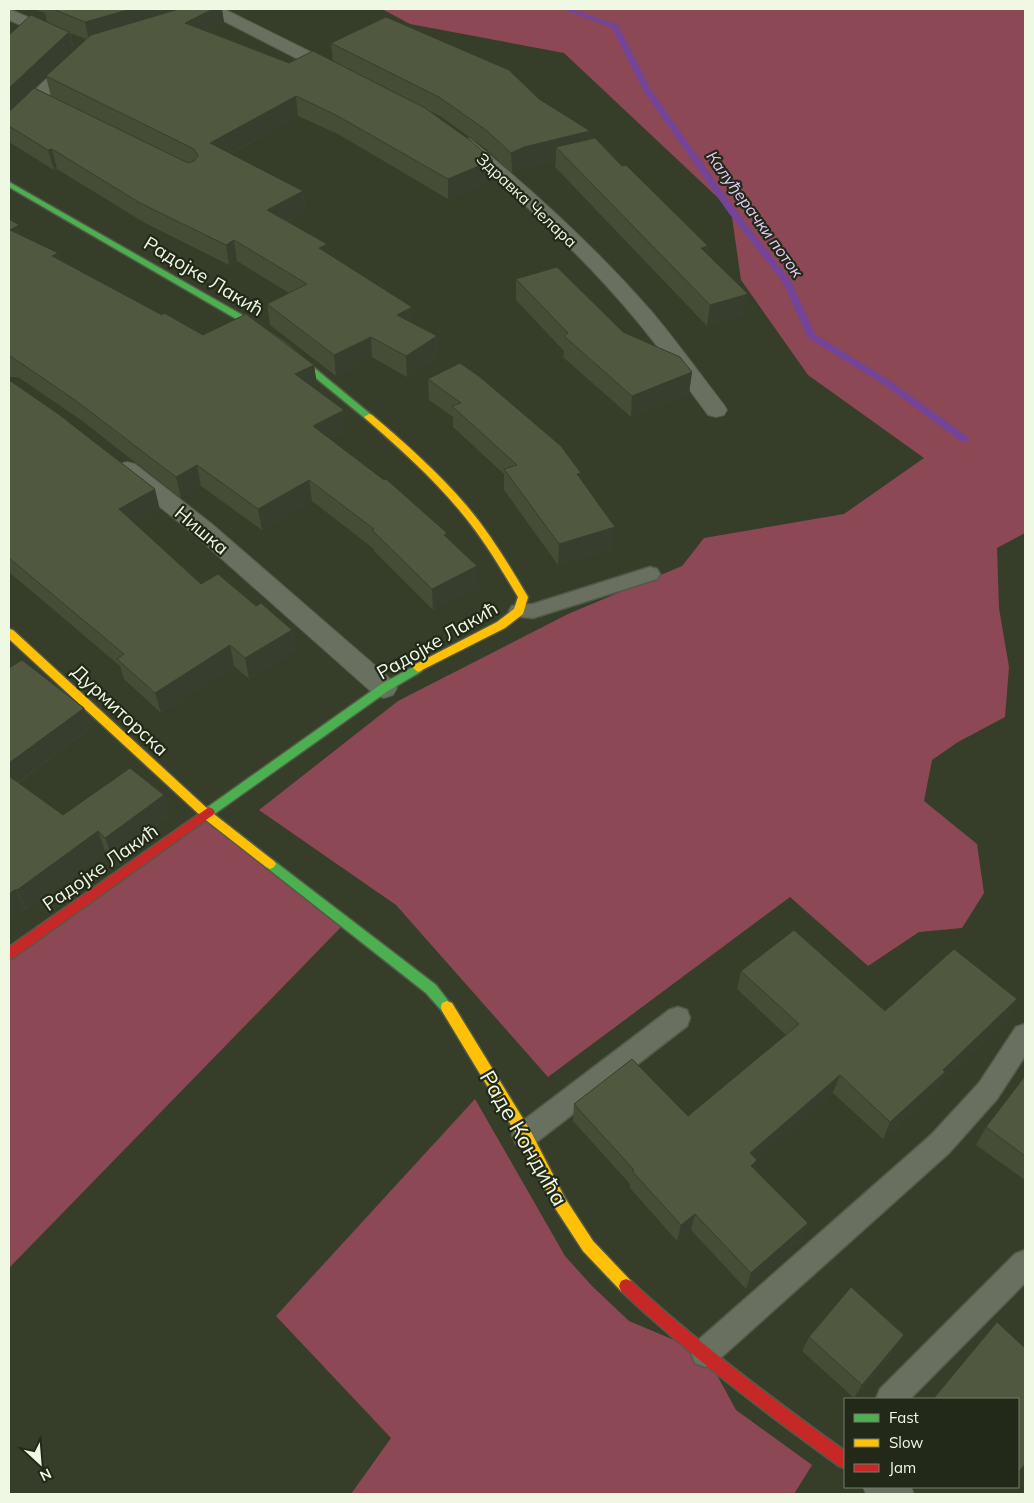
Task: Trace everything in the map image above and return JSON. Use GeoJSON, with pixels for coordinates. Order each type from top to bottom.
{"type":"FeatureCollection","features":[{"type":"Feature","properties":{"kind":"street"},"geometry":{"type":"LineString","coordinates":[[198,16],[219,10],[351,79]]}},
{"type":"Feature","properties":{"kind":"street"},"geometry":{"type":"LineString","coordinates":[[9,14],[79,45],[37,97],[9,124]]}},
{"type":"Feature","properties":{"kind":"street"},"geometry":{"type":"LineString","coordinates":[[37,97],[54,106]]}},
{"type":"Feature","properties":{"kind":"street","name":"Здравка Челара"},"geometry":{"type":"LineString","coordinates":[[447,132],[497,171],[592,261],[646,318],[716,410]]}},
{"type":"Feature","properties":{"kind":"street","name":"Радојке Лакић"},"geometry":{"type":"LineString","coordinates":[[9,184],[248,322],[281,345],[339,391],[398,442],[462,507],[498,555],[522,594],[519,612],[501,626],[452,649],[384,688],[9,954]]}},
{"type":"Feature","properties":{"kind":"street","name":"Нишка"},"geometry":{"type":"LineString","coordinates":[[111,457],[204,530],[384,688]]}},
{"type":"Feature","properties":{"kind":"street","name":"Дурмиторска"},"geometry":{"type":"LineString","coordinates":[[9,633],[206,814]]}},
{"type":"Feature","properties":{"kind":"street","name":"Раде Кондића"},"geometry":{"type":"LineString","coordinates":[[206,814],[431,989],[445,1004],[525,1135],[560,1202],[588,1246],[615,1276],[652,1310],[760,1399],[842,1452]]}},
{"type":"Feature","properties":{"kind":"lane"},"geometry":{"type":"LineString","coordinates":[[519,612],[547,607],[650,574]]}},
{"type":"Feature","properties":{"kind":"lane"},"geometry":{"type":"LineString","coordinates":[[525,1135],[678,1018]]}},
{"type":"Feature","properties":{"kind":"lane"},"geometry":{"type":"LineString","coordinates":[[705,1353],[940,1144],[988,1091],[1025,1035]]}},
{"type":"Feature","properties":{"kind":"lane"},"geometry":{"type":"LineString","coordinates":[[891,1398],[1025,1264]]}},
{"type":"Feature","properties":{"kind":"shaded area"},"geometry":{"type":"Polygon","coordinates":[[[382,9],[1025,9],[1025,533],[997,548],[999,608],[1009,667],[1005,717],[958,742],[932,760],[924,801],[977,844],[984,893],[962,928],[919,932],[868,966],[790,897],[548,1077],[396,905],[259,810],[398,701],[568,614],[682,566],[704,538],[844,514],[924,458],[808,375],[741,280],[731,210],[564,53],[410,24],[382,9]]]}},
{"type":"Feature","properties":{"kind":"shaded area"},"geometry":{"type":"Polygon","coordinates":[[[206,814],[345,923],[9,1268],[9,961],[96,890],[206,814]]]}},
{"type":"Feature","properties":{"kind":"shaded area"},"geometry":{"type":"Polygon","coordinates":[[[475,1099],[565,1256],[592,1286],[629,1321],[705,1353],[736,1410],[812,1465],[794,1494],[351,1494],[391,1438],[276,1316],[475,1099]]]}},
{"type":"Feature","properties":{"kind":"building"},"geometry":{"type":"Polygon","coordinates":[[[53,9],[131,9],[85,22],[53,9]]]}},
{"type":"Feature","properties":{"kind":"building"},"geometry":{"type":"Polygon","coordinates":[[[179,9],[213,9],[185,23],[289,63],[313,51],[425,108],[471,141],[493,160],[448,179],[336,115],[296,96],[210,143],[303,191],[267,210],[327,244],[319,248],[412,307],[397,315],[437,336],[406,356],[371,337],[334,355],[267,304],[307,284],[234,240],[226,245],[140,203],[52,149],[48,150],[9,126],[9,110],[34,88],[188,163],[194,161],[198,156],[194,149],[46,76],[91,35],[179,9]]]}},
{"type":"Feature","properties":{"kind":"building"},"geometry":{"type":"Polygon","coordinates":[[[31,15],[69,32],[9,88],[9,35],[31,15]]]}},
{"type":"Feature","properties":{"kind":"building"},"geometry":{"type":"Polygon","coordinates":[[[386,17],[509,70],[539,99],[590,131],[524,147],[511,153],[486,130],[439,97],[331,43],[386,17]]]}},
{"type":"Feature","properties":{"kind":"building"},"geometry":{"type":"Polygon","coordinates":[[[595,138],[622,166],[626,165],[708,246],[701,248],[748,294],[710,305],[556,147],[595,138]]]}},
{"type":"Feature","properties":{"kind":"building"},"geometry":{"type":"Polygon","coordinates":[[[9,219],[19,225],[10,230],[58,253],[52,256],[203,335],[246,314],[314,365],[295,374],[344,410],[313,426],[384,480],[386,479],[447,533],[444,535],[477,566],[432,589],[372,530],[374,529],[309,480],[258,509],[197,465],[176,477],[75,400],[9,356],[9,219]]]}},
{"type":"Feature","properties":{"kind":"building"},"geometry":{"type":"Polygon","coordinates":[[[557,267],[623,332],[680,357],[692,372],[632,396],[564,336],[568,333],[516,279],[557,267]]]}},
{"type":"Feature","properties":{"kind":"building"},"geometry":{"type":"Polygon","coordinates":[[[460,363],[480,377],[561,446],[581,473],[577,474],[615,527],[559,544],[504,469],[517,465],[452,406],[461,403],[428,379],[460,363]]]}},
{"type":"Feature","properties":{"kind":"building"},"geometry":{"type":"Polygon","coordinates":[[[9,380],[57,413],[155,489],[119,509],[201,584],[218,574],[256,606],[261,603],[292,630],[245,658],[230,645],[155,693],[117,659],[124,654],[9,558],[9,380]]]}},
{"type":"Feature","properties":{"kind":"building"},"geometry":{"type":"Polygon","coordinates":[[[22,660],[84,708],[9,763],[9,668],[22,660]]]}},
{"type":"Feature","properties":{"kind":"building"},"geometry":{"type":"Polygon","coordinates":[[[130,768],[164,795],[105,838],[98,831],[9,894],[9,776],[63,815],[130,768]]]}},
{"type":"Feature","properties":{"kind":"building"},"geometry":{"type":"Polygon","coordinates":[[[794,930],[885,1011],[954,949],[1017,999],[943,1070],[945,1072],[890,1122],[840,1075],[750,1153],[757,1160],[751,1166],[808,1223],[751,1273],[695,1214],[681,1225],[574,1104],[632,1059],[688,1116],[799,1024],[741,971],[794,930]]]}},
{"type":"Feature","properties":{"kind":"building"},"geometry":{"type":"Polygon","coordinates":[[[1025,1076],[1025,1156],[986,1127],[1025,1076]]]}},
{"type":"Feature","properties":{"kind":"building"},"geometry":{"type":"Polygon","coordinates":[[[851,1287],[904,1335],[862,1385],[809,1337],[851,1287]]]}},
{"type":"Feature","properties":{"kind":"building"},"geometry":{"type":"Polygon","coordinates":[[[997,1322],[1025,1348],[1025,1464],[1019,1472],[1019,1398],[934,1398],[997,1322]]]}},
{"type":"Feature","properties":{"kind":"waterway","name":"Калуђерачки поток"},"geometry":{"type":"LineString","coordinates":[[566,9],[615,27],[647,90],[731,210],[786,281],[811,336],[889,384],[964,439]]}},
{"type":"Feature","properties":{"kind":"traffic: fast"},"geometry":{"type":"LineString","coordinates":[[9,184],[248,322],[281,345],[369,417]]}},
{"type":"Feature","properties":{"kind":"traffic: fast"},"geometry":{"type":"LineString","coordinates":[[209,812],[384,688],[418,668]]}},
{"type":"Feature","properties":{"kind":"traffic: fast"},"geometry":{"type":"LineString","coordinates":[[270,864],[431,989],[447,1007]]}},
{"type":"Feature","properties":{"kind":"traffic: slow"},"geometry":{"type":"LineString","coordinates":[[369,417],[430,472],[463,508],[495,551],[523,597],[519,611],[501,625],[418,668]]}},
{"type":"Feature","properties":{"kind":"traffic: slow"},"geometry":{"type":"LineString","coordinates":[[9,633],[206,814],[270,864]]}},
{"type":"Feature","properties":{"kind":"traffic: slow"},"geometry":{"type":"LineString","coordinates":[[447,1007],[525,1135],[560,1203],[588,1246],[626,1286]]}},
{"type":"Feature","properties":{"kind":"traffic: jam"},"geometry":{"type":"LineString","coordinates":[[9,954],[209,812]]}},
{"type":"Feature","properties":{"kind":"traffic: jam"},"geometry":{"type":"LineString","coordinates":[[626,1286],[678,1333],[732,1377],[844,1459]]}}]}
